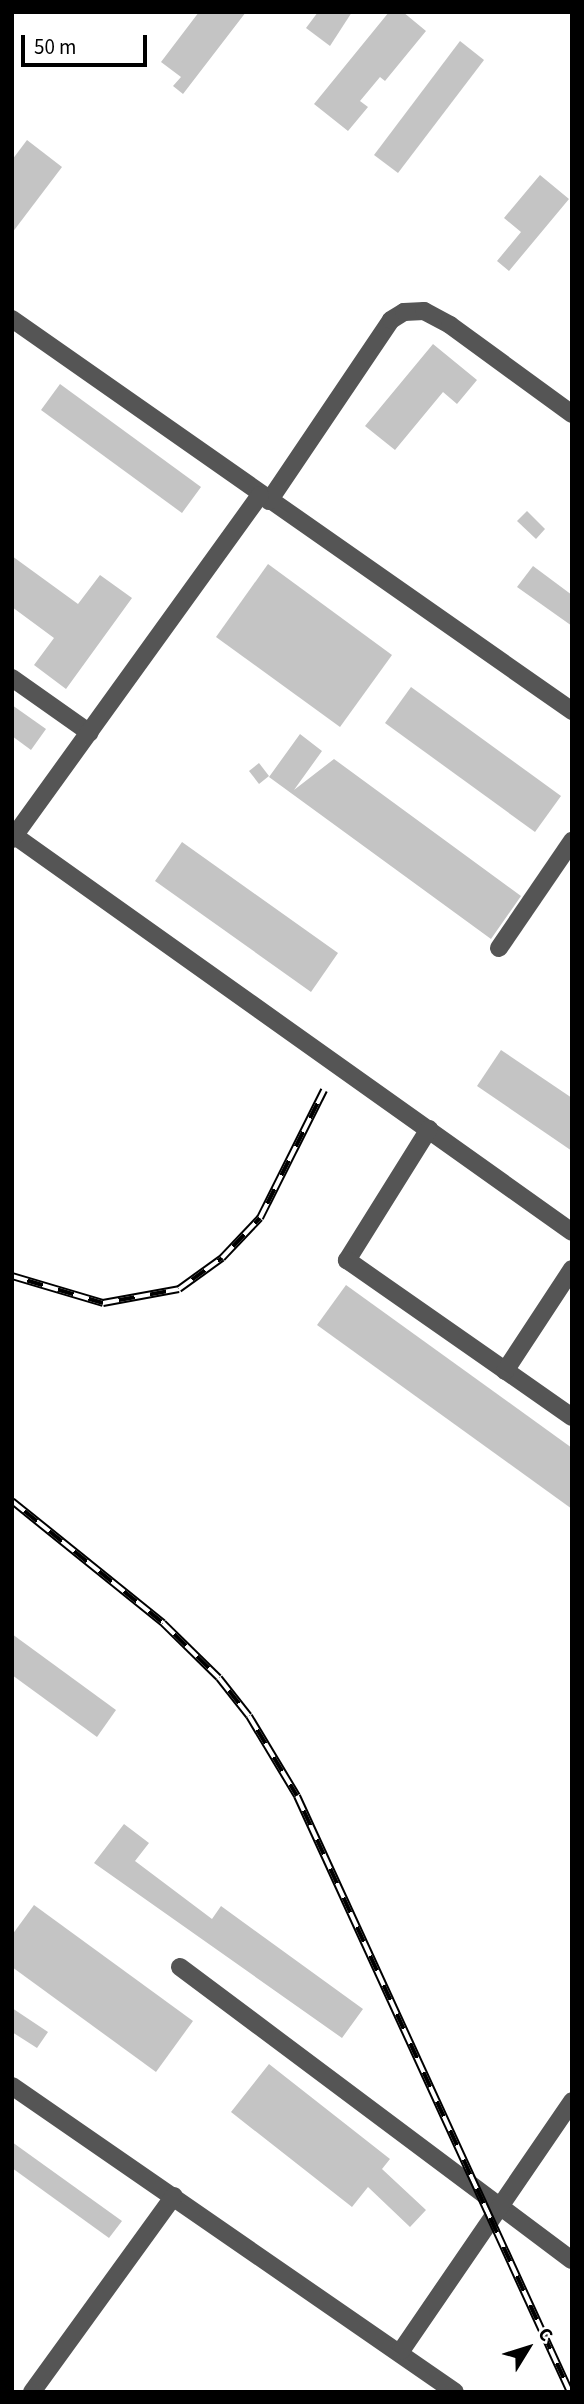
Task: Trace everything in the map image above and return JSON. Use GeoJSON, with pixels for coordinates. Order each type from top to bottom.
{"type":"FeatureCollection","features":[{"type":"Feature","properties":{"kind":"lane"},"geometry":{"type":"LineString","coordinates":[[572,414],[450,325],[424,311],[404,313],[391,320],[264,498],[13,838],[429,1129],[572,1233]]}},
{"type":"Feature","properties":{"kind":"lane"},"geometry":{"type":"LineString","coordinates":[[12,319],[264,498],[572,711]]}},
{"type":"Feature","properties":{"kind":"lane"},"geometry":{"type":"LineString","coordinates":[[12,678],[90,733]]}},
{"type":"Feature","properties":{"kind":"lane"},"geometry":{"type":"LineString","coordinates":[[499,948],[572,841]]}},
{"type":"Feature","properties":{"kind":"lane"},"geometry":{"type":"LineString","coordinates":[[429,1129],[347,1260],[572,1418]]}},
{"type":"Feature","properties":{"kind":"lane"},"geometry":{"type":"LineString","coordinates":[[505,1371],[572,1269]]}},
{"type":"Feature","properties":{"kind":"lane"},"geometry":{"type":"LineString","coordinates":[[180,1967],[572,2260]]}},
{"type":"Feature","properties":{"kind":"lane"},"geometry":{"type":"LineString","coordinates":[[12,2086],[401,2351],[455,2392]]}},
{"type":"Feature","properties":{"kind":"lane"},"geometry":{"type":"LineString","coordinates":[[401,2351],[572,2101]]}},
{"type":"Feature","properties":{"kind":"lane"},"geometry":{"type":"LineString","coordinates":[[32,2392],[174,2196]]}},
{"type":"Feature","properties":{"kind":"building"},"geometry":{"type":"Polygon","coordinates":[[[199,12],[246,12],[183,94],[173,86],[181,77],[161,62],[199,12]]]}},
{"type":"Feature","properties":{"kind":"building"},"geometry":{"type":"Polygon","coordinates":[[[318,12],[352,12],[330,46],[306,28],[318,12]]]}},
{"type":"Feature","properties":{"kind":"building"},"geometry":{"type":"Polygon","coordinates":[[[389,12],[403,12],[426,31],[385,81],[380,77],[360,101],[368,107],[348,131],[314,104],[389,12]]]}},
{"type":"Feature","properties":{"kind":"building"},"geometry":{"type":"Polygon","coordinates":[[[460,41],[484,60],[398,173],[374,155],[460,41]]]}},
{"type":"Feature","properties":{"kind":"building"},"geometry":{"type":"Polygon","coordinates":[[[27,140],[62,167],[12,233],[12,160],[27,140]]]}},
{"type":"Feature","properties":{"kind":"building"},"geometry":{"type":"Polygon","coordinates":[[[540,175],[569,199],[509,271],[497,261],[521,232],[504,218],[540,175]]]}},
{"type":"Feature","properties":{"kind":"building"},"geometry":{"type":"Polygon","coordinates":[[[433,344],[477,380],[457,404],[443,392],[395,450],[365,426],[433,344]]]}},
{"type":"Feature","properties":{"kind":"building"},"geometry":{"type":"Polygon","coordinates":[[[60,384],[201,487],[182,513],[41,410],[60,384]]]}},
{"type":"Feature","properties":{"kind":"building"},"geometry":{"type":"Polygon","coordinates":[[[527,511],[545,529],[536,539],[517,521],[527,511]]]}},
{"type":"Feature","properties":{"kind":"building"},"geometry":{"type":"Polygon","coordinates":[[[12,556],[78,604],[100,575],[132,598],[66,689],[34,665],[54,638],[12,607],[12,556]]]}},
{"type":"Feature","properties":{"kind":"building"},"geometry":{"type":"Polygon","coordinates":[[[268,564],[392,655],[340,727],[216,637],[268,564]]]}},
{"type":"Feature","properties":{"kind":"building"},"geometry":{"type":"Polygon","coordinates":[[[533,566],[572,595],[572,626],[517,587],[533,566]]]}},
{"type":"Feature","properties":{"kind":"building"},"geometry":{"type":"Polygon","coordinates":[[[411,687],[561,796],[535,832],[385,723],[411,687]]]}},
{"type":"Feature","properties":{"kind":"building"},"geometry":{"type":"Polygon","coordinates":[[[12,705],[46,729],[31,750],[12,736],[12,705]]]}},
{"type":"Feature","properties":{"kind":"building"},"geometry":{"type":"Polygon","coordinates":[[[300,734],[322,751],[294,790],[334,759],[521,896],[491,939],[269,777],[300,734]]]}},
{"type":"Feature","properties":{"kind":"building"},"geometry":{"type":"Polygon","coordinates":[[[259,763],[269,776],[259,784],[249,771],[259,763]]]}},
{"type":"Feature","properties":{"kind":"building"},"geometry":{"type":"Polygon","coordinates":[[[182,842],[338,953],[311,992],[155,881],[182,842]]]}},
{"type":"Feature","properties":{"kind":"building"},"geometry":{"type":"Polygon","coordinates":[[[501,1050],[572,1098],[572,1151],[477,1086],[501,1050]]]}},
{"type":"Feature","properties":{"kind":"building"},"geometry":{"type":"Polygon","coordinates":[[[346,1285],[572,1448],[572,1509],[317,1325],[346,1285]]]}},
{"type":"Feature","properties":{"kind":"building"},"geometry":{"type":"Polygon","coordinates":[[[12,1634],[116,1710],[97,1737],[12,1675],[12,1634]]]}},
{"type":"Feature","properties":{"kind":"building"},"geometry":{"type":"Polygon","coordinates":[[[124,1824],[149,1843],[135,1861],[212,1919],[221,1906],[363,2009],[342,2038],[94,1863],[124,1824]]]}},
{"type":"Feature","properties":{"kind":"building"},"geometry":{"type":"Polygon","coordinates":[[[34,1905],[193,2021],[156,2072],[12,1967],[12,1935],[34,1905]]]}},
{"type":"Feature","properties":{"kind":"building"},"geometry":{"type":"Polygon","coordinates":[[[12,2008],[48,2032],[37,2048],[12,2032],[12,2008]]]}},
{"type":"Feature","properties":{"kind":"building"},"geometry":{"type":"Polygon","coordinates":[[[269,2064],[390,2159],[382,2169],[426,2210],[410,2227],[368,2187],[352,2207],[231,2112],[269,2064]]]}},
{"type":"Feature","properties":{"kind":"building"},"geometry":{"type":"Polygon","coordinates":[[[12,2142],[122,2221],[109,2238],[12,2168],[12,2142]]]}},
{"type":"Feature","properties":{"kind":"railway"},"geometry":{"type":"LineString","coordinates":[[12,1276],[103,1303],[179,1289],[222,1258],[260,1218],[324,1090]]}},
{"type":"Feature","properties":{"kind":"railway"},"geometry":{"type":"LineString","coordinates":[[12,1501],[163,1623],[219,1678],[249,1716],[297,1796],[570,2392]]}}]}
